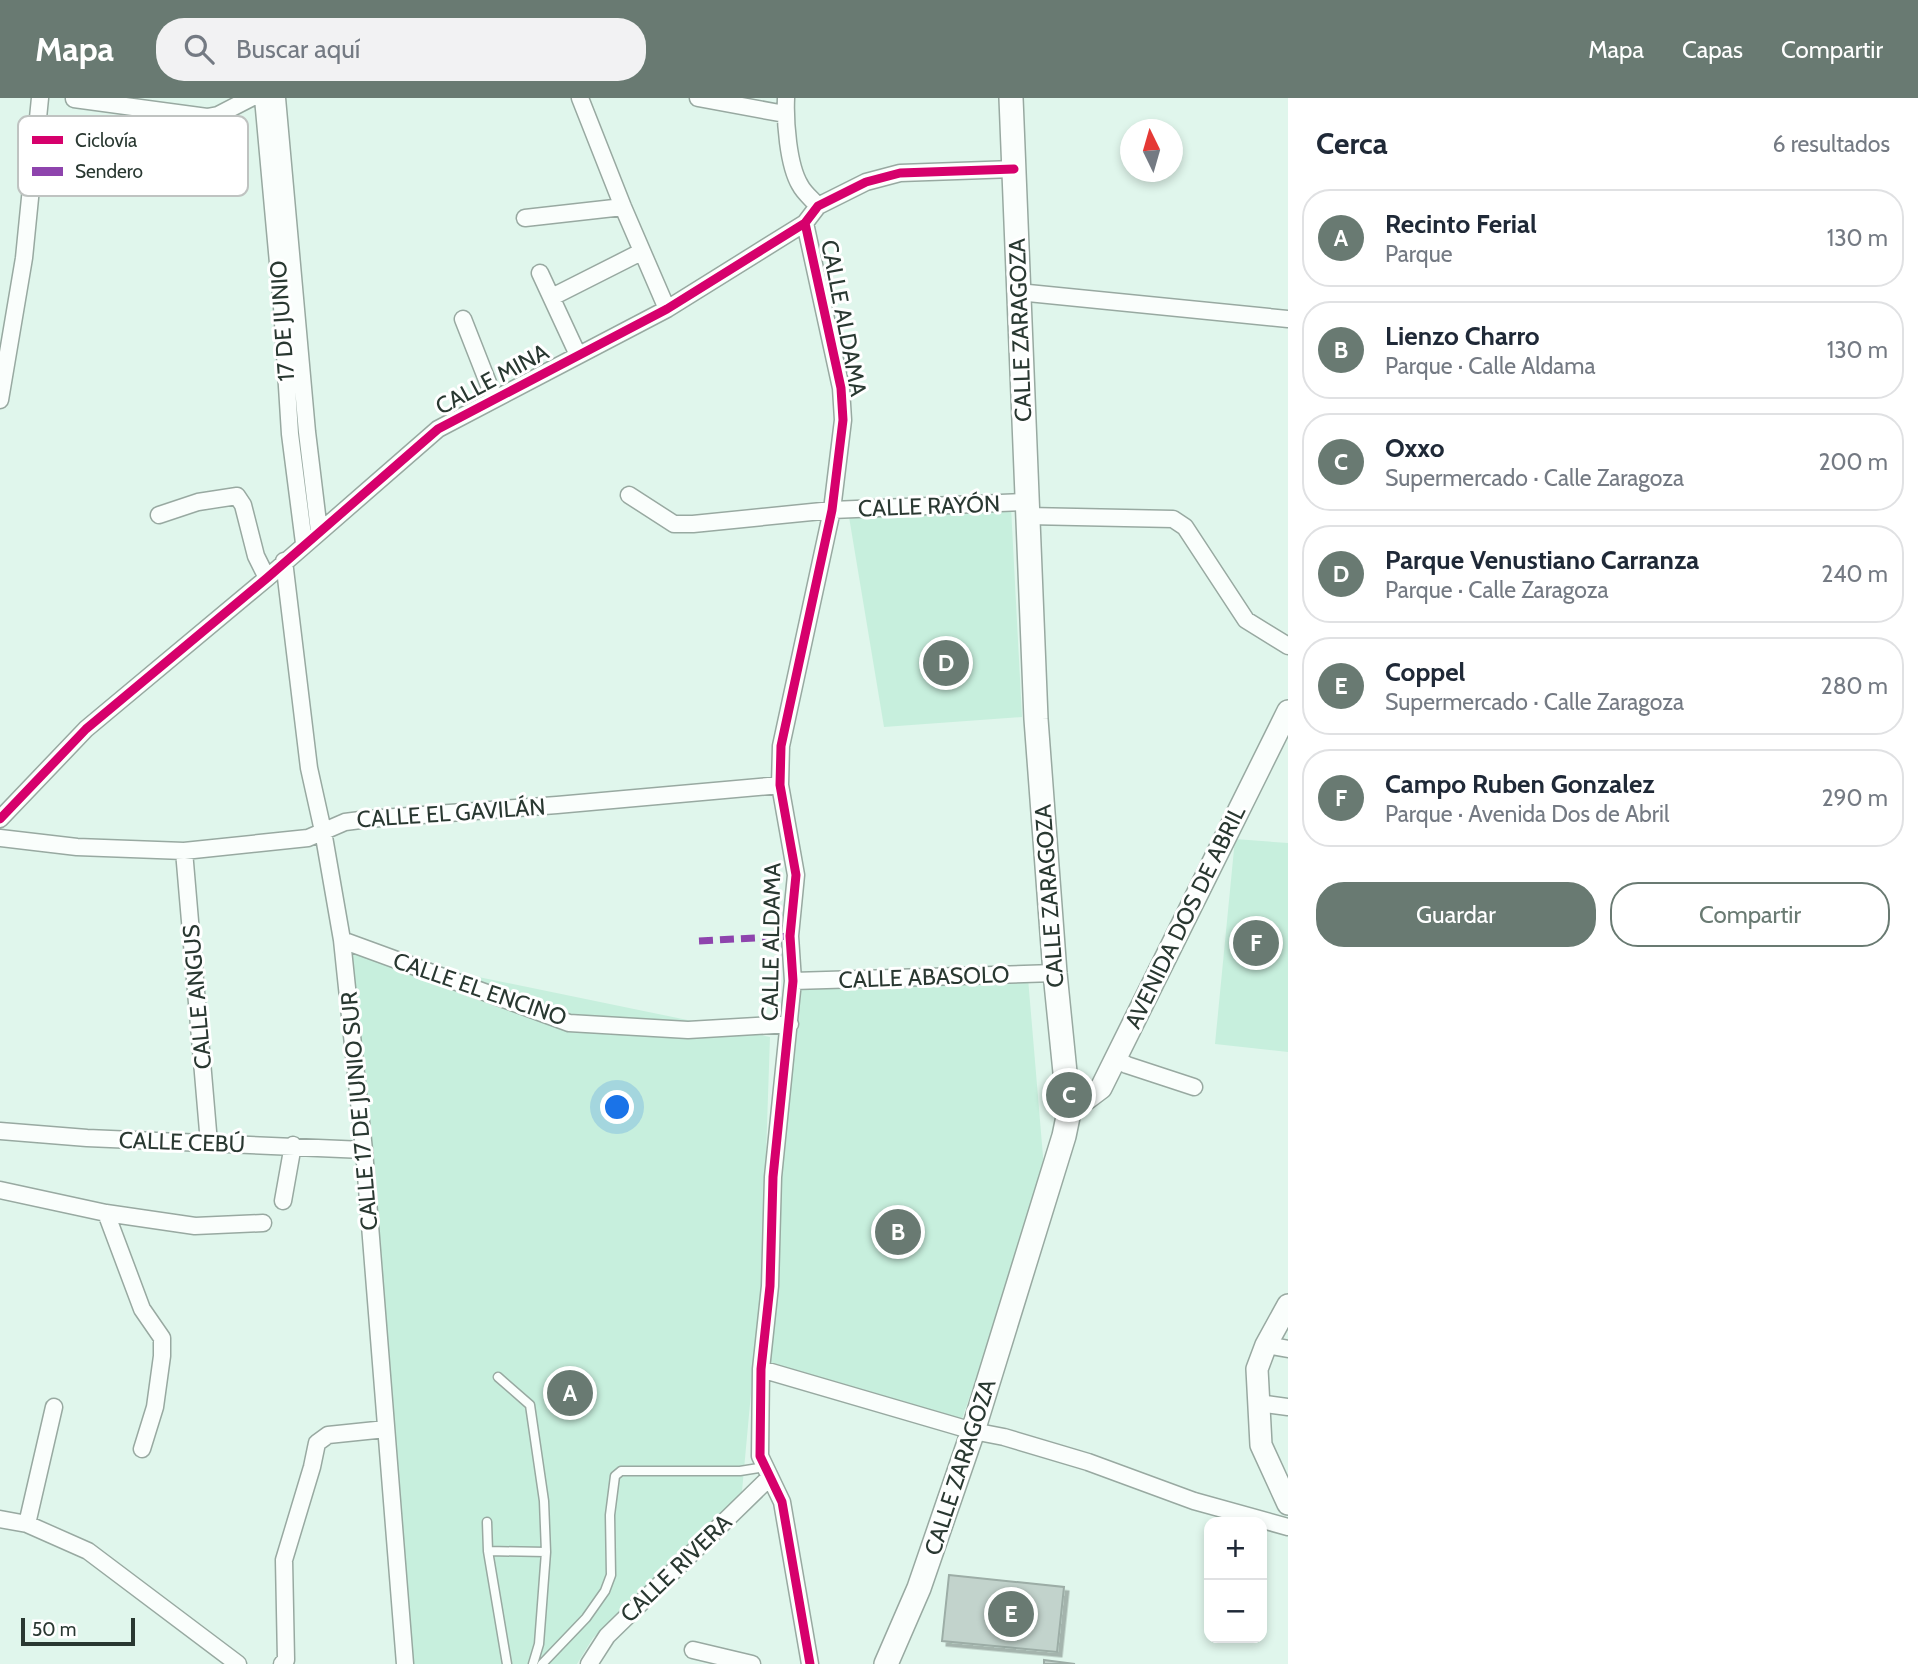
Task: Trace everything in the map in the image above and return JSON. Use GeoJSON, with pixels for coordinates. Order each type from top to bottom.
{"type":"FeatureCollection","features":[{"type":"Feature","properties":{"kind":"main road","name":"CALLE ZARAGOZA"},"geometry":{"type":"LineString","coordinates":[[886,1664],[919,1588],[973,1431],[1064,1136],[1069,1112],[1055,973],[1036,719],[1011,98]]}},
{"type":"Feature","properties":{"kind":"street"},"geometry":{"type":"LineString","coordinates":[[38,116],[40,98]]}},
{"type":"Feature","properties":{"kind":"street"},"geometry":{"type":"LineString","coordinates":[[212,116],[251,98]]}},
{"type":"Feature","properties":{"kind":"street","name":"17 DE JUNIO"},"geometry":{"type":"LineString","coordinates":[[263,98],[319,531]]}},
{"type":"Feature","properties":{"kind":"street","name":"17 DE JUNIO"},"geometry":{"type":"LineString","coordinates":[[277,98],[289,306],[290,434],[304,544]]}},
{"type":"Feature","properties":{"kind":"street"},"geometry":{"type":"LineString","coordinates":[[580,98],[641,252],[667,309]]}},
{"type":"Feature","properties":{"kind":"street"},"geometry":{"type":"LineString","coordinates":[[698,98],[785,106],[794,168],[800,185],[818,206]]}},
{"type":"Feature","properties":{"kind":"street"},"geometry":{"type":"LineString","coordinates":[[74,99],[200,116]]}},
{"type":"Feature","properties":{"kind":"street","name":"CALLE MINA"},"geometry":{"type":"LineString","coordinates":[[0,819],[86,729],[267,578],[438,429],[667,309],[805,223],[818,206],[866,183],[900,173],[1014,169]]}},
{"type":"Feature","properties":{"kind":"street"},"geometry":{"type":"LineString","coordinates":[[0,400],[23,258],[30,196]]}},
{"type":"Feature","properties":{"kind":"street"},"geometry":{"type":"LineString","coordinates":[[525,218],[623,206]]}},
{"type":"Feature","properties":{"kind":"street","name":"CALLE ALDAMA"},"geometry":{"type":"LineString","coordinates":[[805,223],[841,388],[843,420],[832,510],[781,746],[780,785],[796,875],[790,936],[793,981],[773,1177],[771,1286],[761,1368],[760,1456],[782,1502],[810,1664]]}},
{"type":"Feature","properties":{"kind":"street"},"geometry":{"type":"LineString","coordinates":[[552,297],[641,252]]}},
{"type":"Feature","properties":{"kind":"street","name":"CALLE MINA"},"geometry":{"type":"LineString","coordinates":[[540,273],[578,355]]}},
{"type":"Feature","properties":{"kind":"street"},"geometry":{"type":"LineString","coordinates":[[1018,292],[1288,319]]}},
{"type":"Feature","properties":{"kind":"street"},"geometry":{"type":"LineString","coordinates":[[463,319],[494,398]]}},
{"type":"Feature","properties":{"kind":"street"},"geometry":{"type":"LineString","coordinates":[[290,434],[307,432]]}},
{"type":"Feature","properties":{"kind":"street","name":"CALLE RAYÓN"},"geometry":{"type":"LineString","coordinates":[[629,495],[674,524],[832,510],[1027,509],[1173,519],[1185,527],[1246,620],[1288,646]]}},
{"type":"Feature","properties":{"kind":"street"},"geometry":{"type":"LineString","coordinates":[[159,514],[198,502],[237,496],[243,505],[256,556],[267,578]]}},
{"type":"Feature","properties":{"kind":"street","name":"CALLE 17 DE JUNIO SUR"},"geometry":{"type":"LineString","coordinates":[[284,561],[309,768],[342,940],[364,1150],[405,1664]]}},
{"type":"Feature","properties":{"kind":"street","name":"AVENIDA DOS DE ABRIL"},"geometry":{"type":"LineString","coordinates":[[1069,1112],[1101,1088],[1288,711]]}},
{"type":"Feature","properties":{"kind":"street","name":"CALLE EL GAVILÁN"},"geometry":{"type":"LineString","coordinates":[[0,838],[77,847],[184,851],[308,838],[345,821],[780,785]]}},
{"type":"Feature","properties":{"kind":"street","name":"CALLE ANGUS"},"geometry":{"type":"LineString","coordinates":[[184,851],[209,1143]]}},
{"type":"Feature","properties":{"kind":"street","name":"CALLE EL ENCINO"},"geometry":{"type":"LineString","coordinates":[[342,940],[569,1023],[688,1030],[790,1024]]}},
{"type":"Feature","properties":{"kind":"street","name":"CALLE ABASOLO"},"geometry":{"type":"LineString","coordinates":[[793,981],[1055,973]]}},
{"type":"Feature","properties":{"kind":"street"},"geometry":{"type":"LineString","coordinates":[[1115,1059],[1194,1087]]}},
{"type":"Feature","properties":{"kind":"street","name":"CALLE CEBÚ"},"geometry":{"type":"LineString","coordinates":[[0,1131],[87,1138],[364,1150]]}},
{"type":"Feature","properties":{"kind":"street"},"geometry":{"type":"LineString","coordinates":[[283,1201],[293,1145]]}},
{"type":"Feature","properties":{"kind":"street"},"geometry":{"type":"LineString","coordinates":[[0,1190],[106,1213],[195,1226],[263,1223]]}},
{"type":"Feature","properties":{"kind":"street"},"geometry":{"type":"LineString","coordinates":[[106,1213],[142,1309],[162,1338],[155,1407],[142,1449]]}},
{"type":"Feature","properties":{"kind":"street"},"geometry":{"type":"LineString","coordinates":[[1288,1305],[1256,1368],[1261,1445],[1288,1504]]}},
{"type":"Feature","properties":{"kind":"street"},"geometry":{"type":"LineString","coordinates":[[1266,1345],[1288,1349]]}},
{"type":"Feature","properties":{"kind":"street"},"geometry":{"type":"LineString","coordinates":[[761,1368],[1088,1462],[1194,1501],[1288,1527]]}},
{"type":"Feature","properties":{"kind":"street"},"geometry":{"type":"LineString","coordinates":[[1257,1402],[1288,1407]]}},
{"type":"Feature","properties":{"kind":"street"},"geometry":{"type":"LineString","coordinates":[[27,1524],[54,1406]]}},
{"type":"Feature","properties":{"kind":"street"},"geometry":{"type":"LineString","coordinates":[[282,1664],[286,1660],[284,1560],[317,1443],[328,1435],[386,1429]]}},
{"type":"Feature","properties":{"kind":"street","name":"CALLE RIVERA"},"geometry":{"type":"LineString","coordinates":[[589,1664],[607,1636],[767,1473]]}},
{"type":"Feature","properties":{"kind":"street"},"geometry":{"type":"LineString","coordinates":[[0,1519],[27,1524],[88,1551],[238,1664]]}},
{"type":"Feature","properties":{"kind":"street"},"geometry":{"type":"LineString","coordinates":[[693,1650],[752,1664]]}},
{"type":"Feature","properties":{"kind":"lane"},"geometry":{"type":"LineString","coordinates":[[498,1377],[530,1405],[544,1501],[546,1552],[539,1644],[533,1664]]}},
{"type":"Feature","properties":{"kind":"lane"},"geometry":{"type":"LineString","coordinates":[[542,1664],[586,1618],[605,1591],[611,1575],[610,1515],[615,1476],[621,1471],[767,1473]]}},
{"type":"Feature","properties":{"kind":"lane"},"geometry":{"type":"LineString","coordinates":[[486,1522],[488,1551],[507,1664]]}},
{"type":"Feature","properties":{"kind":"lane"},"geometry":{"type":"LineString","coordinates":[[488,1551],[546,1552]]}},
{"type":"Feature","properties":{"kind":"green space"},"geometry":{"type":"Polygon","coordinates":[[[1011,507],[1022,717],[884,727],[848,511],[1011,507]]]}},
{"type":"Feature","properties":{"kind":"green space"},"geometry":{"type":"Polygon","coordinates":[[[1235,839],[1288,843],[1288,1052],[1215,1044],[1235,839]]]}},
{"type":"Feature","properties":{"kind":"green space"},"geometry":{"type":"Polygon","coordinates":[[[352,951],[770,1037],[762,1273],[799,990],[1028,978],[1045,1180],[962,1419],[757,1372],[759,1306],[741,1502],[593,1638],[577,1664],[413,1664],[352,951]]]}},
{"type":"Feature","properties":{"kind":"building"},"geometry":{"type":"Polygon","coordinates":[[[949,1575],[1064,1587],[1057,1652],[942,1641],[949,1575]]]}},
{"type":"Feature","properties":{"kind":"building"},"geometry":{"type":"Polygon","coordinates":[[[1044,1660],[1075,1664],[1044,1664],[1044,1660]]]}},
{"type":"Feature","properties":{"kind":"marked path"},"geometry":{"type":"LineString","coordinates":[[699,941],[790,936]]}},
{"type":"Feature","properties":{"kind":"cycle path"},"geometry":{"type":"LineString","coordinates":[[0,819],[86,729],[267,578],[438,429],[667,309],[805,223],[818,206],[866,182],[900,173],[1014,169]]}},
{"type":"Feature","properties":{"kind":"cycle path"},"geometry":{"type":"LineString","coordinates":[[805,223],[841,388],[843,420],[832,510],[781,746],[780,785],[796,875],[790,936],[793,981],[773,1177],[770,1286],[761,1369],[760,1456],[782,1502],[810,1664]]}},
{"type":"Feature","properties":{"kind":"place","name":"Parque Venustiano Carranza"},"geometry":{"type":"Point","coordinates":[946,663]}},
{"type":"Feature","properties":{"kind":"place","name":"Campo Ruben Gonzalez"},"geometry":{"type":"Point","coordinates":[1256,943]}},
{"type":"Feature","properties":{"kind":"place","name":"Oxxo"},"geometry":{"type":"Point","coordinates":[1069,1095]}},
{"type":"Feature","properties":{"kind":"place","name":"Lienzo Charro"},"geometry":{"type":"Point","coordinates":[898,1232]}},
{"type":"Feature","properties":{"kind":"place","name":"Recinto Ferial"},"geometry":{"type":"Point","coordinates":[570,1393]}},
{"type":"Feature","properties":{"kind":"place","name":"Coppel"},"geometry":{"type":"Point","coordinates":[1011,1614]}}]}
